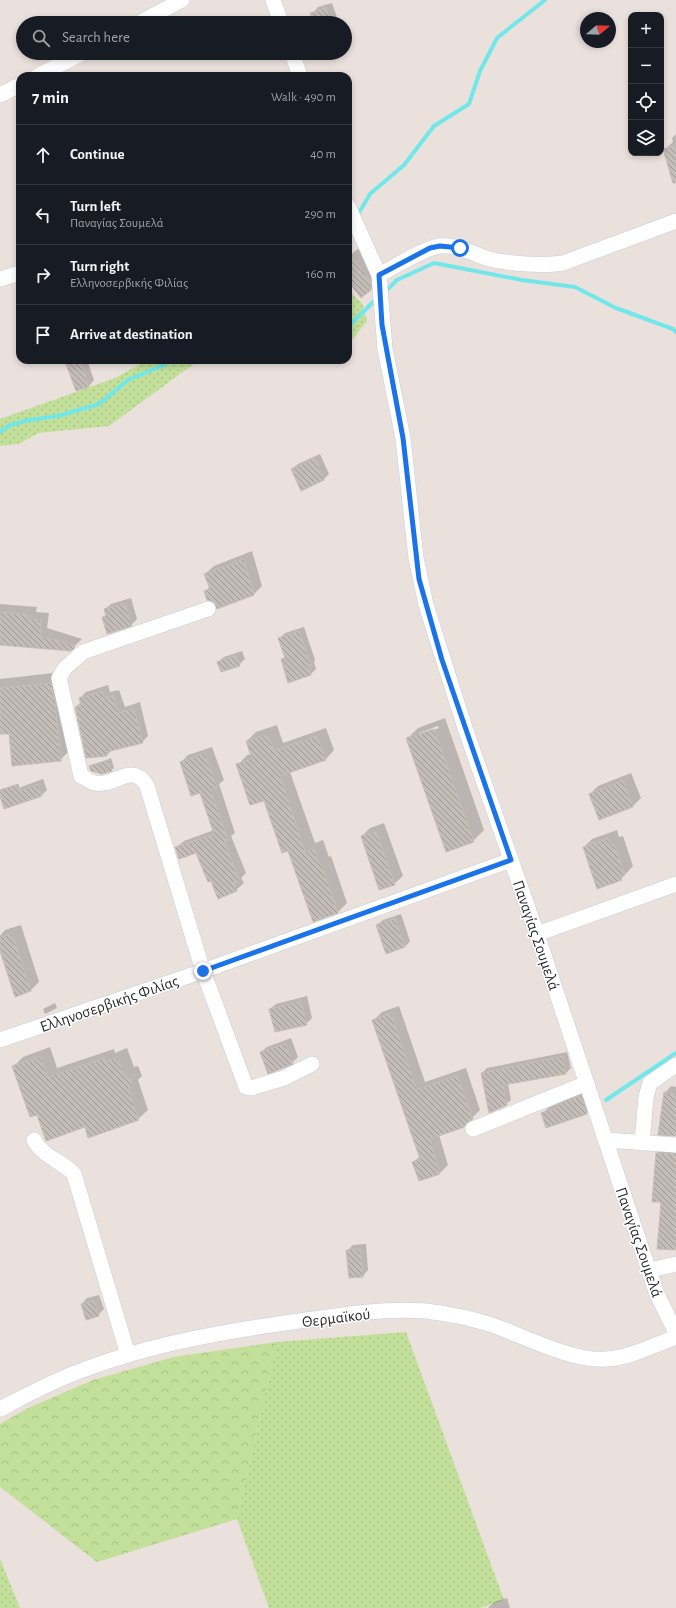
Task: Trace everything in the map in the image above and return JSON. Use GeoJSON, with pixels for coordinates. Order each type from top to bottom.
{"type":"FeatureCollection","features":[{"type":"Feature","properties":{"kind":"street"},"geometry":{"type":"LineString","coordinates":[[151,16],[182,0]]}},
{"type":"Feature","properties":{"kind":"street"},"geometry":{"type":"LineString","coordinates":[[273,0],[279,16]]}},
{"type":"Feature","properties":{"kind":"street"},"geometry":{"type":"LineString","coordinates":[[46,72],[69,60]]}},
{"type":"Feature","properties":{"kind":"street"},"geometry":{"type":"LineString","coordinates":[[294,60],[299,72]]}},
{"type":"Feature","properties":{"kind":"street"},"geometry":{"type":"LineString","coordinates":[[0,96],[16,87]]}},
{"type":"Feature","properties":{"kind":"street","name":"Παναγίας Σουμελά"},"geometry":{"type":"LineString","coordinates":[[352,215],[379,281],[385,349],[407,466],[419,579],[442,660],[650,1270],[666,1315],[676,1334]]}},
{"type":"Feature","properties":{"kind":"street"},"geometry":{"type":"LineString","coordinates":[[379,281],[430,248],[440,246],[460,248],[490,259],[551,265],[563,263],[676,221]]}},
{"type":"Feature","properties":{"kind":"street"},"geometry":{"type":"LineString","coordinates":[[0,279],[16,274]]}},
{"type":"Feature","properties":{"kind":"street"},"geometry":{"type":"LineString","coordinates":[[208,609],[83,652],[65,668],[59,678],[81,776],[97,784],[134,775],[142,777],[147,786],[203,971],[246,1087],[251,1088],[284,1078],[312,1064]]}},
{"type":"Feature","properties":{"kind":"street","name":"Ελληνοσερβικής Φιλίας"},"geometry":{"type":"LineString","coordinates":[[0,1040],[203,971],[511,860]]}},
{"type":"Feature","properties":{"kind":"street"},"geometry":{"type":"LineString","coordinates":[[536,934],[676,884]]}},
{"type":"Feature","properties":{"kind":"street"},"geometry":{"type":"LineString","coordinates":[[642,1143],[646,1096],[650,1083],[676,1065]]}},
{"type":"Feature","properties":{"kind":"street"},"geometry":{"type":"LineString","coordinates":[[473,1129],[587,1083]]}},
{"type":"Feature","properties":{"kind":"street"},"geometry":{"type":"LineString","coordinates":[[34,1140],[40,1150],[70,1169],[74,1174],[128,1355]]}},
{"type":"Feature","properties":{"kind":"street"},"geometry":{"type":"LineString","coordinates":[[605,1140],[676,1145]]}},
{"type":"Feature","properties":{"kind":"street"},"geometry":{"type":"LineString","coordinates":[[650,1270],[676,1264]]}},
{"type":"Feature","properties":{"kind":"street","name":"Θερμαϊκού"},"geometry":{"type":"LineString","coordinates":[[0,1409],[82,1370],[128,1355],[203,1338],[279,1324],[394,1310],[426,1311],[465,1316],[566,1353],[590,1359],[616,1358],[676,1337]]}},
{"type":"Feature","properties":{"kind":"green space"},"geometry":{"type":"Polygon","coordinates":[[[352,294],[362,303],[367,321],[352,340],[352,294]]]}},
{"type":"Feature","properties":{"kind":"green space"},"geometry":{"type":"Polygon","coordinates":[[[141,364],[194,364],[109,426],[38,433],[19,444],[0,446],[0,419],[115,378],[141,364]]]}},
{"type":"Feature","properties":{"kind":"green space"},"geometry":{"type":"Polygon","coordinates":[[[406,1332],[504,1600],[480,1608],[269,1608],[237,1519],[277,1342],[406,1332]]]}},
{"type":"Feature","properties":{"kind":"green space"},"geometry":{"type":"Polygon","coordinates":[[[277,1342],[237,1519],[97,1562],[0,1487],[0,1424],[28,1408],[93,1380],[174,1357],[277,1342]]]}},
{"type":"Feature","properties":{"kind":"green space"},"geometry":{"type":"Polygon","coordinates":[[[0,1559],[20,1608],[0,1608],[0,1559]]]}},
{"type":"Feature","properties":{"kind":"building"},"geometry":{"type":"Polygon","coordinates":[[[326,8],[329,16],[311,16],[310,13],[326,8]]]}},
{"type":"Feature","properties":{"kind":"building"},"geometry":{"type":"Polygon","coordinates":[[[676,146],[676,183],[673,183],[664,149],[676,146]]]}},
{"type":"Feature","properties":{"kind":"building"},"geometry":{"type":"Polygon","coordinates":[[[352,257],[371,282],[371,290],[361,298],[352,286],[352,257]]]}},
{"type":"Feature","properties":{"kind":"building"},"geometry":{"type":"Polygon","coordinates":[[[66,364],[81,364],[89,387],[76,391],[66,364]]]}},
{"type":"Feature","properties":{"kind":"building"},"geometry":{"type":"Polygon","coordinates":[[[315,458],[324,480],[301,491],[291,469],[315,458]]]}},
{"type":"Feature","properties":{"kind":"building"},"geometry":{"type":"Polygon","coordinates":[[[244,559],[254,595],[217,609],[214,602],[207,600],[204,591],[210,589],[204,574],[244,559]]]}},
{"type":"Feature","properties":{"kind":"building"},"geometry":{"type":"Polygon","coordinates":[[[125,603],[132,626],[107,634],[102,617],[106,616],[104,609],[125,603]]]}},
{"type":"Feature","properties":{"kind":"building"},"geometry":{"type":"Polygon","coordinates":[[[0,612],[29,615],[29,619],[41,620],[40,636],[75,645],[74,648],[71,651],[0,645],[0,612]]]}},
{"type":"Feature","properties":{"kind":"building"},"geometry":{"type":"Polygon","coordinates":[[[299,631],[311,666],[309,667],[311,675],[288,683],[281,659],[285,658],[278,638],[299,631]]]}},
{"type":"Feature","properties":{"kind":"building"},"geometry":{"type":"Polygon","coordinates":[[[236,655],[240,666],[221,672],[217,662],[236,655]]]}},
{"type":"Feature","properties":{"kind":"building"},"geometry":{"type":"Polygon","coordinates":[[[51,683],[55,702],[61,761],[12,766],[9,734],[0,734],[0,688],[51,683]]]}},
{"type":"Feature","properties":{"kind":"building"},"geometry":{"type":"Polygon","coordinates":[[[102,691],[104,698],[113,695],[119,713],[134,708],[143,743],[106,752],[107,756],[86,758],[75,707],[81,705],[79,698],[102,691]]]}},
{"type":"Feature","properties":{"kind":"building"},"geometry":{"type":"Polygon","coordinates":[[[434,729],[474,842],[446,852],[406,738],[434,729]]]}},
{"type":"Feature","properties":{"kind":"building"},"geometry":{"type":"Polygon","coordinates":[[[268,734],[274,751],[317,736],[326,760],[280,776],[305,852],[314,849],[320,865],[322,865],[338,913],[313,922],[288,851],[282,853],[264,801],[250,805],[236,764],[252,759],[246,741],[268,734]]]}},
{"type":"Feature","properties":{"kind":"building"},"geometry":{"type":"Polygon","coordinates":[[[205,753],[217,788],[211,790],[228,841],[224,842],[240,881],[234,883],[237,891],[218,899],[211,881],[208,882],[196,853],[179,859],[175,847],[214,834],[200,793],[191,796],[180,762],[205,753]]]}},
{"type":"Feature","properties":{"kind":"building"},"geometry":{"type":"Polygon","coordinates":[[[108,760],[112,771],[102,774],[91,771],[89,766],[108,760]]]}},
{"type":"Feature","properties":{"kind":"building"},"geometry":{"type":"Polygon","coordinates":[[[623,780],[633,807],[599,820],[589,794],[623,780]]]}},
{"type":"Feature","properties":{"kind":"building"},"geometry":{"type":"Polygon","coordinates":[[[18,784],[20,790],[38,784],[42,796],[4,809],[0,796],[0,790],[18,784]]]}},
{"type":"Feature","properties":{"kind":"building"},"geometry":{"type":"Polygon","coordinates":[[[376,831],[395,885],[379,890],[361,836],[376,831]]]}},
{"type":"Feature","properties":{"kind":"building"},"geometry":{"type":"Polygon","coordinates":[[[608,838],[611,845],[614,844],[625,875],[620,877],[622,880],[597,889],[583,847],[608,838]]]}},
{"type":"Feature","properties":{"kind":"building"},"geometry":{"type":"Polygon","coordinates":[[[395,918],[405,947],[386,954],[376,925],[395,918]]]}},
{"type":"Feature","properties":{"kind":"building"},"geometry":{"type":"Polygon","coordinates":[[[12,933],[31,991],[15,997],[0,951],[0,937],[12,933]]]}},
{"type":"Feature","properties":{"kind":"building"},"geometry":{"type":"Polygon","coordinates":[[[301,1001],[307,1025],[275,1032],[269,1009],[301,1001]]]}},
{"type":"Feature","properties":{"kind":"building"},"geometry":{"type":"Polygon","coordinates":[[[391,1013],[417,1090],[457,1075],[473,1119],[466,1123],[464,1127],[430,1139],[440,1174],[419,1181],[412,1162],[420,1159],[372,1020],[391,1013]]]}},
{"type":"Feature","properties":{"kind":"building"},"geometry":{"type":"Polygon","coordinates":[[[285,1043],[293,1064],[268,1074],[260,1052],[285,1043]]]}},
{"type":"Feature","properties":{"kind":"building"},"geometry":{"type":"Polygon","coordinates":[[[40,1056],[48,1077],[104,1058],[105,1062],[118,1057],[124,1076],[129,1075],[133,1087],[128,1088],[139,1120],[88,1138],[85,1127],[46,1141],[37,1115],[30,1117],[12,1066],[40,1056]]]}},
{"type":"Feature","properties":{"kind":"building"},"geometry":{"type":"Polygon","coordinates":[[[563,1056],[566,1074],[503,1085],[507,1105],[489,1113],[481,1073],[563,1056]]]}},
{"type":"Feature","properties":{"kind":"building"},"geometry":{"type":"Polygon","coordinates":[[[664,1092],[676,1094],[676,1136],[658,1135],[664,1092]]]}},
{"type":"Feature","properties":{"kind":"building"},"geometry":{"type":"Polygon","coordinates":[[[581,1095],[587,1114],[546,1128],[541,1113],[558,1107],[557,1105],[581,1095]]]}},
{"type":"Feature","properties":{"kind":"building"},"geometry":{"type":"Polygon","coordinates":[[[656,1153],[676,1154],[676,1250],[657,1249],[661,1202],[652,1202],[656,1153]]]}},
{"type":"Feature","properties":{"kind":"building"},"geometry":{"type":"Polygon","coordinates":[[[361,1249],[363,1277],[349,1278],[346,1250],[361,1249]]]}},
{"type":"Feature","properties":{"kind":"building"},"geometry":{"type":"Polygon","coordinates":[[[94,1300],[99,1316],[86,1320],[81,1304],[94,1300]]]}},
{"type":"Feature","properties":{"kind":"waterway"},"geometry":{"type":"LineString","coordinates":[[357,216],[370,194],[404,165],[434,126],[469,104],[480,71],[497,38],[545,0]]}},
{"type":"Feature","properties":{"kind":"waterway"},"geometry":{"type":"LineString","coordinates":[[384,293],[397,280],[434,263],[522,280],[575,287],[616,308],[673,329],[676,332]]}},
{"type":"Feature","properties":{"kind":"waterway"},"geometry":{"type":"LineString","coordinates":[[352,323],[377,298]]}},
{"type":"Feature","properties":{"kind":"waterway"},"geometry":{"type":"LineString","coordinates":[[0,432],[10,425],[29,420],[58,416],[99,404],[128,380],[165,364]]}},
{"type":"Feature","properties":{"kind":"waterway"},"geometry":{"type":"LineString","coordinates":[[606,1100],[676,1053]]}},
{"type":"Feature","properties":{"kind":"route"},"geometry":{"type":"LineString","coordinates":[[203,971],[511,860],[442,660],[419,579],[403,438],[385,349],[382,325],[379,275],[430,248],[449,246],[460,248]]}}]}
